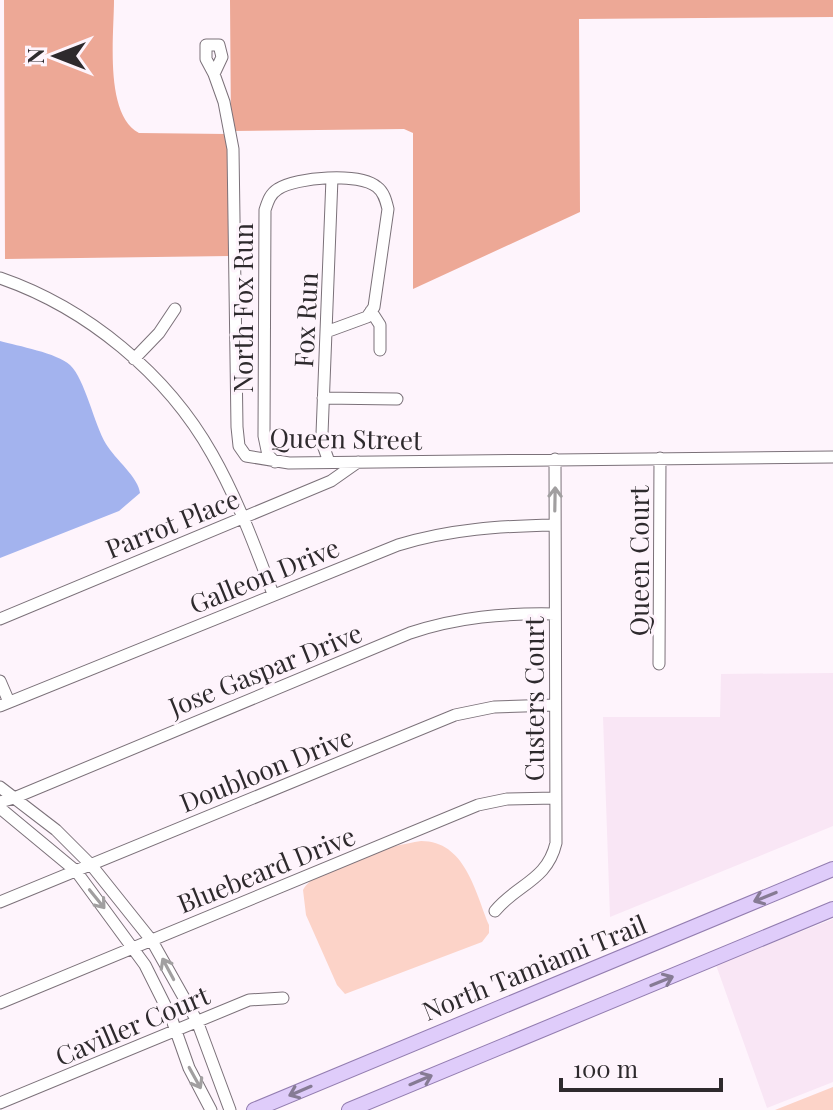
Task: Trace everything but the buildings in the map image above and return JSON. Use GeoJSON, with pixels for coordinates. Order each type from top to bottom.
{"type":"FeatureCollection","features":[{"type":"Feature","properties":{"kind":"main road","name":"North Tamiami Trail"},"geometry":{"type":"LineString","coordinates":[[254,1110],[833,869]]}},
{"type":"Feature","properties":{"kind":"main road"},"geometry":{"type":"LineString","coordinates":[[349,1110],[833,909]]}},
{"type":"Feature","properties":{"kind":"street","name":"Queen Street"},"geometry":{"type":"LineString","coordinates":[[214,74],[224,102],[233,149],[239,446],[246,456],[275,462],[833,457]]}},
{"type":"Feature","properties":{"kind":"street","name":"North Fox Run"},"geometry":{"type":"LineString","coordinates":[[275,462],[268,455],[264,436],[265,210],[269,199],[279,188],[332,178]]}},
{"type":"Feature","properties":{"kind":"street"},"geometry":{"type":"LineString","coordinates":[[326,332],[367,317],[371,311],[377,290],[388,209],[377,186],[365,180],[332,178]]}},
{"type":"Feature","properties":{"kind":"street","name":"Fox Run"},"geometry":{"type":"LineString","coordinates":[[329,462],[323,445],[323,398],[332,178]]}},
{"type":"Feature","properties":{"kind":"street"},"geometry":{"type":"LineString","coordinates":[[0,278],[68,309],[112,339],[164,389],[203,440],[227,483],[273,594]]}},
{"type":"Feature","properties":{"kind":"street"},"geometry":{"type":"LineString","coordinates":[[134,359],[159,333],[175,309]]}},
{"type":"Feature","properties":{"kind":"street"},"geometry":{"type":"LineString","coordinates":[[371,311],[380,325],[380,350]]}},
{"type":"Feature","properties":{"kind":"street"},"geometry":{"type":"LineString","coordinates":[[323,398],[397,399]]}},
{"type":"Feature","properties":{"kind":"street","name":"Queen Court"},"geometry":{"type":"LineString","coordinates":[[659,664],[660,458]]}},
{"type":"Feature","properties":{"kind":"street","name":"Custers Court"},"geometry":{"type":"LineString","coordinates":[[495,911],[509,894],[539,876],[550,860],[556,843],[555,459]]}},
{"type":"Feature","properties":{"kind":"street","name":"Parrot Place"},"geometry":{"type":"LineString","coordinates":[[0,619],[331,481],[359,462]]}},
{"type":"Feature","properties":{"kind":"street","name":"Galleon Drive"},"geometry":{"type":"LineString","coordinates":[[4,704],[273,594],[423,537],[493,526],[555,525]]}},
{"type":"Feature","properties":{"kind":"street","name":"Jose Gaspar Drive"},"geometry":{"type":"LineString","coordinates":[[0,805],[436,624],[485,615],[555,614]]}},
{"type":"Feature","properties":{"kind":"street"},"geometry":{"type":"LineString","coordinates":[[0,681],[4,704]]}},
{"type":"Feature","properties":{"kind":"street","name":"Doubloon Drive"},"geometry":{"type":"LineString","coordinates":[[0,902],[455,715],[494,707],[555,705]]}},
{"type":"Feature","properties":{"kind":"street"},"geometry":{"type":"LineString","coordinates":[[0,787],[56,830],[92,866],[152,941],[197,1021],[230,1110]]}},
{"type":"Feature","properties":{"kind":"street","name":"Bluebeard Drive"},"geometry":{"type":"LineString","coordinates":[[0,1003],[478,805],[507,799],[555,798]]}},
{"type":"Feature","properties":{"kind":"street"},"geometry":{"type":"LineString","coordinates":[[0,805],[76,871],[133,948],[159,989],[189,1068],[211,1110]]}},
{"type":"Feature","properties":{"kind":"street","name":"Caviller Court"},"geometry":{"type":"LineString","coordinates":[[0,1103],[249,1000],[283,998]]}},
{"type":"Feature","properties":{"kind":"shaded area"},"geometry":{"type":"Polygon","coordinates":[[[4,0],[114,0],[113,72],[120,109],[128,123],[139,133],[227,134],[230,256],[5,259],[4,0]]]}},
{"type":"Feature","properties":{"kind":"shaded area"},"geometry":{"type":"Polygon","coordinates":[[[230,0],[833,0],[833,17],[579,19],[580,212],[413,289],[413,133],[404,129],[231,131],[230,0]]]}},
{"type":"Feature","properties":{"kind":"shaded area"},"geometry":{"type":"Polygon","coordinates":[[[833,673],[833,826],[610,917],[603,717],[720,717],[721,674],[833,673]]]}},
{"type":"Feature","properties":{"kind":"shaded area"},"geometry":{"type":"Polygon","coordinates":[[[421,841],[436,843],[458,859],[473,883],[489,925],[489,933],[482,942],[345,994],[337,985],[306,915],[303,890],[311,880],[339,864],[421,841]]]}},
{"type":"Feature","properties":{"kind":"shaded area"},"geometry":{"type":"Polygon","coordinates":[[[833,919],[833,1082],[767,1108],[716,965],[833,919]]]}},
{"type":"Feature","properties":{"kind":"shaded area"},"geometry":{"type":"Polygon","coordinates":[[[833,1087],[833,1110],[775,1110],[833,1087]]]}},
{"type":"Feature","properties":{"kind":"water"},"geometry":{"type":"Polygon","coordinates":[[[0,341],[47,353],[70,365],[80,380],[106,444],[136,481],[140,493],[119,511],[0,558],[0,341]]]}}]}
